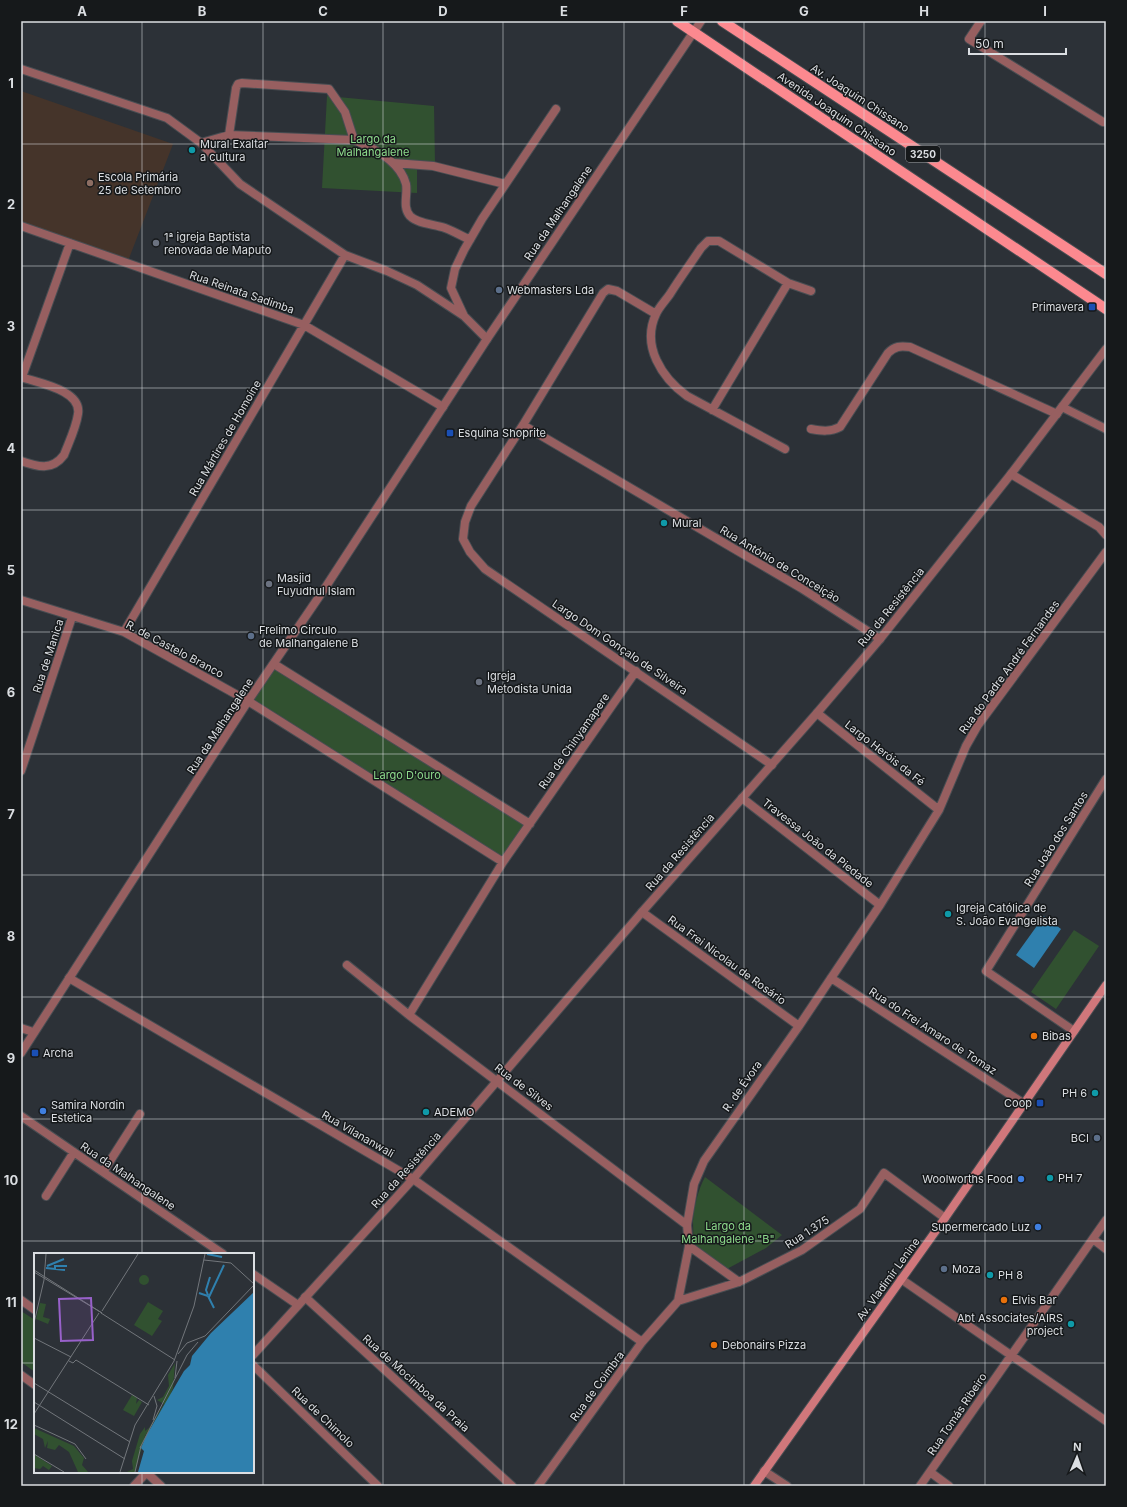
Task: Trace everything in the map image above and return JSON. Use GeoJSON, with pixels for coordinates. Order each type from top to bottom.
{"type":"FeatureCollection","features":[{"type":"Feature","properties":{"kind":"main road"},"geometry":{"type":"LineString","coordinates":[[676,21],[694,32]]}},
{"type":"Feature","properties":{"kind":"main road","name":"Av. Joaquim Chissano"},"geometry":{"type":"LineString","coordinates":[[722,21],[1106,274]]}},
{"type":"Feature","properties":{"kind":"main road","name":"Avenida Joaquim Chissano"},"geometry":{"type":"LineString","coordinates":[[694,32],[1106,309]]}},
{"type":"Feature","properties":{"kind":"main road","name":"Av. Vladimir Lenine"},"geometry":{"type":"LineString","coordinates":[[754,1486],[945,1218],[1023,1103],[1106,985]]}},
{"type":"Feature","properties":{"kind":"street","name":"Rua da Malhangalene"},"geometry":{"type":"LineString","coordinates":[[21,1053],[33,1032],[248,701],[274,664],[487,339],[701,21]]}},
{"type":"Feature","properties":{"kind":"street"},"geometry":{"type":"LineString","coordinates":[[981,21],[970,39],[1103,122]]}},
{"type":"Feature","properties":{"kind":"street"},"geometry":{"type":"LineString","coordinates":[[21,69],[167,118],[201,143],[240,184],[345,255],[387,271],[417,285],[464,316],[487,339]]}},
{"type":"Feature","properties":{"kind":"street"},"geometry":{"type":"LineString","coordinates":[[229,134],[236,88],[238,84],[242,83],[329,89],[345,112],[354,140]]}},
{"type":"Feature","properties":{"kind":"street"},"geometry":{"type":"LineString","coordinates":[[464,316],[451,288],[455,269],[470,240],[556,109]]}},
{"type":"Feature","properties":{"kind":"street"},"geometry":{"type":"LineString","coordinates":[[201,143],[229,134],[354,140],[371,147],[394,163],[406,184],[406,208],[410,216],[416,220],[445,228],[470,240]]}},
{"type":"Feature","properties":{"kind":"street"},"geometry":{"type":"LineString","coordinates":[[394,163],[433,166],[506,184]]}},
{"type":"Feature","properties":{"kind":"street","name":"Rua Reinata Sadimba"},"geometry":{"type":"LineString","coordinates":[[21,226],[304,326],[441,410]]}},
{"type":"Feature","properties":{"kind":"street"},"geometry":{"type":"LineString","coordinates":[[785,449],[674,388],[663,374],[655,359],[652,345],[652,329],[656,314],[701,248],[708,241],[719,241],[788,283],[811,291]]}},
{"type":"Feature","properties":{"kind":"street"},"geometry":{"type":"LineString","coordinates":[[21,461],[37,467],[46,467],[54,465],[60,461],[64,455],[78,414],[77,406],[69,394],[21,377],[70,243]]}},
{"type":"Feature","properties":{"kind":"street","name":"Rua Mártires de Homoíne"},"geometry":{"type":"LineString","coordinates":[[124,632],[345,255]]}},
{"type":"Feature","properties":{"kind":"street"},"geometry":{"type":"LineString","coordinates":[[712,410],[788,283]]}},
{"type":"Feature","properties":{"kind":"street"},"geometry":{"type":"LineString","coordinates":[[523,425],[603,293],[608,290],[617,291],[656,314]]}},
{"type":"Feature","properties":{"kind":"street"},"geometry":{"type":"LineString","coordinates":[[811,429],[834,431],[840,427],[888,353],[894,348],[901,346],[910,347],[1059,411],[1106,429]]}},
{"type":"Feature","properties":{"kind":"street","name":"Rua da Resistência"},"geometry":{"type":"LineString","coordinates":[[254,1354],[414,1179],[642,912],[817,714],[880,639],[1011,474],[1106,349]]}},
{"type":"Feature","properties":{"kind":"street","name":"Largo Dom Gonçalo de Silveira"},"geometry":{"type":"LineString","coordinates":[[523,425],[471,506],[465,522],[463,539],[470,552],[485,570],[636,671],[772,765]]}},
{"type":"Feature","properties":{"kind":"street","name":"Rua António de Conceição"},"geometry":{"type":"LineString","coordinates":[[523,425],[801,588],[880,639]]}},
{"type":"Feature","properties":{"kind":"street"},"geometry":{"type":"LineString","coordinates":[[1011,474],[1099,527],[1106,535]]}},
{"type":"Feature","properties":{"kind":"street","name":"Rua do Padre André Fernandes"},"geometry":{"type":"LineString","coordinates":[[880,905],[939,810],[966,746],[978,725],[1106,552]]}},
{"type":"Feature","properties":{"kind":"street","name":"R. de Castelo Branco"},"geometry":{"type":"LineString","coordinates":[[21,600],[124,632],[248,701]]}},
{"type":"Feature","properties":{"kind":"street","name":"Rua de Manica"},"geometry":{"type":"LineString","coordinates":[[21,771],[72,617]]}},
{"type":"Feature","properties":{"kind":"street"},"geometry":{"type":"LineString","coordinates":[[274,664],[530,824]]}},
{"type":"Feature","properties":{"kind":"street","name":"Rua de Chinyamapere"},"geometry":{"type":"LineString","coordinates":[[504,862],[636,671]]}},
{"type":"Feature","properties":{"kind":"street"},"geometry":{"type":"LineString","coordinates":[[248,701],[504,862],[409,1015]]}},
{"type":"Feature","properties":{"kind":"street","name":"Largo Heróis da Fé"},"geometry":{"type":"LineString","coordinates":[[817,714],[939,810]]}},
{"type":"Feature","properties":{"kind":"street","name":"Rua João dos Santos"},"geometry":{"type":"LineString","coordinates":[[1074,1031],[986,972],[1106,779]]}},
{"type":"Feature","properties":{"kind":"street","name":"Travessa João da Piedade"},"geometry":{"type":"LineString","coordinates":[[742,798],[880,905]]}},
{"type":"Feature","properties":{"kind":"street","name":"R. de Évora"},"geometry":{"type":"LineString","coordinates":[[678,1301],[689,1246],[687,1226],[694,1184],[704,1161],[799,1026],[880,905]]}},
{"type":"Feature","properties":{"kind":"street","name":"Rua Frei Nicolau de Rosário"},"geometry":{"type":"LineString","coordinates":[[642,912],[799,1026]]}},
{"type":"Feature","properties":{"kind":"street","name":"Rua de Silves"},"geometry":{"type":"LineString","coordinates":[[346,965],[409,1015],[498,1081],[687,1226]]}},
{"type":"Feature","properties":{"kind":"street","name":"Rua Vilananwali"},"geometry":{"type":"LineString","coordinates":[[69,978],[414,1179],[642,1342]]}},
{"type":"Feature","properties":{"kind":"street","name":"Rua do Frei Amaro de Tomaz"},"geometry":{"type":"LineString","coordinates":[[831,978],[1023,1103]]}},
{"type":"Feature","properties":{"kind":"street"},"geometry":{"type":"LineString","coordinates":[[21,1028],[33,1032]]}},
{"type":"Feature","properties":{"kind":"street"},"geometry":{"type":"LineString","coordinates":[[103,1172],[140,1114]]}},
{"type":"Feature","properties":{"kind":"street","name":"Rua da Malhangalene"},"geometry":{"type":"LineString","coordinates":[[21,1116],[222,1253]]}},
{"type":"Feature","properties":{"kind":"street"},"geometry":{"type":"LineString","coordinates":[[46,1196],[74,1152]]}},
{"type":"Feature","properties":{"kind":"street","name":"Rua 1.375"},"geometry":{"type":"LineString","coordinates":[[678,1301],[739,1282],[802,1250],[860,1209],[884,1173],[945,1218]]}},
{"type":"Feature","properties":{"kind":"street","name":"Rua Tomás Ribeiro"},"geometry":{"type":"LineString","coordinates":[[920,1486],[1106,1220]]}},
{"type":"Feature","properties":{"kind":"street"},"geometry":{"type":"LineString","coordinates":[[1093,1239],[1106,1248]]}},
{"type":"Feature","properties":{"kind":"street"},"geometry":{"type":"LineString","coordinates":[[689,1246],[739,1282]]}},
{"type":"Feature","properties":{"kind":"street"},"geometry":{"type":"LineString","coordinates":[[254,1275],[298,1305]]}},
{"type":"Feature","properties":{"kind":"street"},"geometry":{"type":"LineString","coordinates":[[901,1279],[1106,1421]]}},
{"type":"Feature","properties":{"kind":"street","name":"Rua de Mocimboa da Praia"},"geometry":{"type":"LineString","coordinates":[[305,1297],[512,1486]]}},
{"type":"Feature","properties":{"kind":"street"},"geometry":{"type":"LineString","coordinates":[[21,1300],[34,1309]]}},
{"type":"Feature","properties":{"kind":"street","name":"Rua de Coimbra"},"geometry":{"type":"LineString","coordinates":[[538,1486],[642,1342],[678,1301]]}},
{"type":"Feature","properties":{"kind":"street","name":"Rua de Chimolo"},"geometry":{"type":"LineString","coordinates":[[254,1366],[378,1486]]}},
{"type":"Feature","properties":{"kind":"street"},"geometry":{"type":"LineString","coordinates":[[21,1375],[34,1385]]}},
{"type":"Feature","properties":{"kind":"street"},"geometry":{"type":"LineString","coordinates":[[764,1471],[787,1486]]}},
{"type":"Feature","properties":{"kind":"street"},"geometry":{"type":"LineString","coordinates":[[930,1472],[949,1486]]}},
{"type":"Feature","properties":{"kind":"street"},"geometry":{"type":"LineString","coordinates":[[134,1486],[146,1473]]}},
{"type":"Feature","properties":{"kind":"street"},"geometry":{"type":"LineString","coordinates":[[148,1473],[161,1486]]}},
{"type":"Feature","properties":{"kind":"shaded area","name":"Escola Primária 25 de Setembro"},"geometry":{"type":"Polygon","coordinates":[[[21,91],[173,144],[128,261],[21,222],[21,91]]]}},
{"type":"Feature","properties":{"kind":"green space","name":"Largo da Malhangalene"},"geometry":{"type":"Polygon","coordinates":[[[327,96],[434,106],[435,164],[417,163],[417,193],[322,188],[327,96]]]}},
{"type":"Feature","properties":{"kind":"green space","name":"Largo D'ouro"},"geometry":{"type":"Polygon","coordinates":[[[274,664],[530,824],[503,862],[248,701],[274,664]]]}},
{"type":"Feature","properties":{"kind":"green space"},"geometry":{"type":"Polygon","coordinates":[[[1074,930],[1099,946],[1056,1009],[1031,992],[1074,930]]]}},
{"type":"Feature","properties":{"kind":"green space","name":"Largo da Malhangalene \"B\""},"geometry":{"type":"Polygon","coordinates":[[[705,1177],[782,1235],[766,1248],[725,1270],[693,1244],[694,1210],[698,1193],[705,1177]]]}},
{"type":"Feature","properties":{"kind":"green space"},"geometry":{"type":"Polygon","coordinates":[[[21,1311],[34,1319],[34,1371],[21,1362],[21,1311]]]}},
{"type":"Feature","properties":{"kind":"water"},"geometry":{"type":"Polygon","coordinates":[[[1044,916],[1061,929],[1034,968],[1016,955],[1044,916]]]}},
{"type":"Feature","properties":{"kind":"place","name":"Mural Exaltar a cultura"},"geometry":{"type":"Point","coordinates":[192,150]}},
{"type":"Feature","properties":{"kind":"place","name":"Escola Primária 25 de Setembro"},"geometry":{"type":"Point","coordinates":[90,183]}},
{"type":"Feature","properties":{"kind":"place","name":"1ª igreja Baptista renovada de Maputo"},"geometry":{"type":"Point","coordinates":[156,243]}},
{"type":"Feature","properties":{"kind":"place","name":"Webmasters Lda"},"geometry":{"type":"Point","coordinates":[499,290]}},
{"type":"Feature","properties":{"kind":"place","name":"Primavera"},"geometry":{"type":"Point","coordinates":[1092,307]}},
{"type":"Feature","properties":{"kind":"place","name":"Esquina Shoprite"},"geometry":{"type":"Point","coordinates":[450,433]}},
{"type":"Feature","properties":{"kind":"place","name":"Mural"},"geometry":{"type":"Point","coordinates":[664,523]}},
{"type":"Feature","properties":{"kind":"place","name":"Masjid Fuyudhul Islam"},"geometry":{"type":"Point","coordinates":[269,584]}},
{"type":"Feature","properties":{"kind":"place","name":"Frelimo Circulo de Malhangalene B"},"geometry":{"type":"Point","coordinates":[251,636]}},
{"type":"Feature","properties":{"kind":"place","name":"Igreja Metodista Unida"},"geometry":{"type":"Point","coordinates":[479,682]}},
{"type":"Feature","properties":{"kind":"place","name":"Igreja Católica de S. João Evangelista"},"geometry":{"type":"Point","coordinates":[948,914]}},
{"type":"Feature","properties":{"kind":"place","name":"Bibas"},"geometry":{"type":"Point","coordinates":[1034,1036]}},
{"type":"Feature","properties":{"kind":"place","name":"Archa"},"geometry":{"type":"Point","coordinates":[35,1053]}},
{"type":"Feature","properties":{"kind":"place","name":"PH 6"},"geometry":{"type":"Point","coordinates":[1095,1093]}},
{"type":"Feature","properties":{"kind":"place","name":"Coop"},"geometry":{"type":"Point","coordinates":[1040,1103]}},
{"type":"Feature","properties":{"kind":"place","name":"Samira Nordin Estetica"},"geometry":{"type":"Point","coordinates":[43,1111]}},
{"type":"Feature","properties":{"kind":"place","name":"ADEMO"},"geometry":{"type":"Point","coordinates":[426,1112]}},
{"type":"Feature","properties":{"kind":"place","name":"BCI"},"geometry":{"type":"Point","coordinates":[1097,1138]}},
{"type":"Feature","properties":{"kind":"place","name":"PH 7"},"geometry":{"type":"Point","coordinates":[1050,1178]}},
{"type":"Feature","properties":{"kind":"place","name":"Woolworths Food"},"geometry":{"type":"Point","coordinates":[1021,1179]}},
{"type":"Feature","properties":{"kind":"place","name":"Supermercado Luz"},"geometry":{"type":"Point","coordinates":[1038,1227]}},
{"type":"Feature","properties":{"kind":"place","name":"Moza"},"geometry":{"type":"Point","coordinates":[944,1269]}},
{"type":"Feature","properties":{"kind":"place","name":"PH 8"},"geometry":{"type":"Point","coordinates":[990,1275]}},
{"type":"Feature","properties":{"kind":"place","name":"Elvis Bar"},"geometry":{"type":"Point","coordinates":[1004,1300]}},
{"type":"Feature","properties":{"kind":"place","name":"Abt Associates/AIRS project"},"geometry":{"type":"Point","coordinates":[1071,1324]}},
{"type":"Feature","properties":{"kind":"place","name":"Debonairs Pizza"},"geometry":{"type":"Point","coordinates":[714,1345]}}]}
